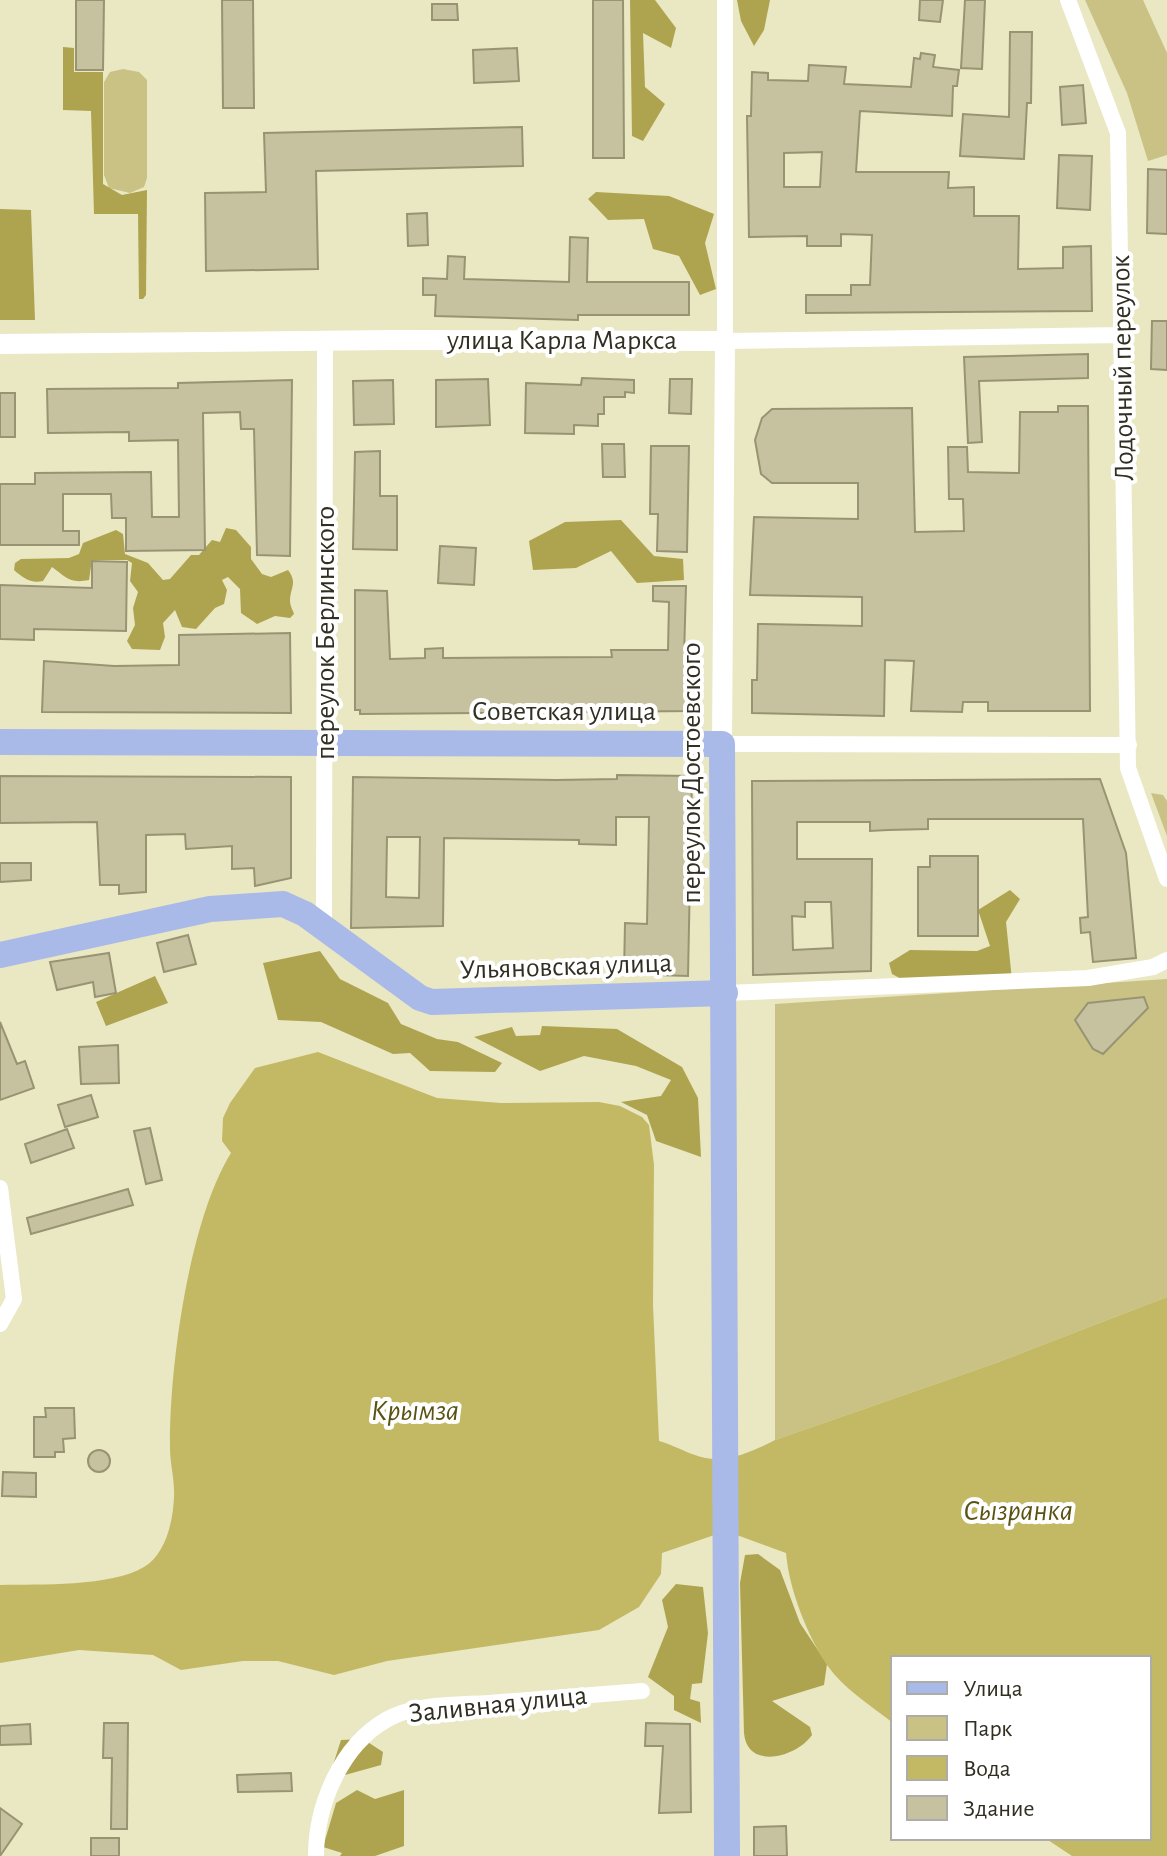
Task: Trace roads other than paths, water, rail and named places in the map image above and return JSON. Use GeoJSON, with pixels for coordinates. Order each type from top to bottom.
{"type":"FeatureCollection","features":[{"type":"Feature","properties":{"kind":"main road","name":"Советская улица"},"geometry":{"type":"LineString","coordinates":[[0,742],[722,744]]}},
{"type":"Feature","properties":{"kind":"main road","name":"переулок Достоевского"},"geometry":{"type":"LineString","coordinates":[[722,744],[727,1856]]}},
{"type":"Feature","properties":{"kind":"main road","name":"Ульяновская улица"},"geometry":{"type":"LineString","coordinates":[[0,955],[210,909],[265,904],[298,909],[420,998],[432,1002],[725,993]]}},
{"type":"Feature","properties":{"kind":"street","name":"переулок Достоевского"},"geometry":{"type":"LineString","coordinates":[[722,744],[725,0]]}},
{"type":"Feature","properties":{"kind":"street","name":"Лодочный переулок"},"geometry":{"type":"LineString","coordinates":[[1068,0],[1118,133],[1124,335],[1128,768],[1167,879]]}},
{"type":"Feature","properties":{"kind":"street","name":"улица Карла Маркса"},"geometry":{"type":"LineString","coordinates":[[0,344],[325,340],[725,341],[1124,335]]}},
{"type":"Feature","properties":{"kind":"street","name":"переулок Берлинского"},"geometry":{"type":"LineString","coordinates":[[324,926],[325,340]]}},
{"type":"Feature","properties":{"kind":"street","name":"Советская улица"},"geometry":{"type":"LineString","coordinates":[[722,744],[1129,745]]}},
{"type":"Feature","properties":{"kind":"street","name":"Ульяновская улица"},"geometry":{"type":"LineString","coordinates":[[725,993],[1088,978],[1153,967],[1167,960]]}},
{"type":"Feature","properties":{"kind":"street"},"geometry":{"type":"LineString","coordinates":[[0,1188],[14,1299],[0,1324]]}},
{"type":"Feature","properties":{"kind":"street","name":"Заливная улица"},"geometry":{"type":"LineString","coordinates":[[316,1856],[319,1824],[334,1778],[366,1733],[389,1718],[427,1708],[642,1691]]}},
{"type":"Feature","properties":{"kind":"water","name":"Крымза"},"geometry":{"type":"Polygon","coordinates":[[[318,1052],[437,1098],[501,1103],[599,1102],[620,1106],[642,1117],[649,1125],[654,1165],[653,1305],[659,1441],[705,1458],[726,1458],[747,1453],[775,1440],[996,1363],[1167,1297],[1167,1856],[1072,1856],[1048,1840],[1151,1840],[1151,1656],[891,1656],[891,1721],[849,1689],[827,1665],[800,1611],[786,1553],[726,1531],[662,1553],[661,1574],[639,1607],[599,1630],[387,1661],[334,1675],[278,1661],[243,1661],[181,1670],[153,1655],[79,1650],[0,1663],[0,1585],[74,1583],[113,1578],[144,1567],[163,1545],[170,1526],[174,1497],[170,1454],[171,1415],[184,1296],[204,1216],[231,1153],[222,1141],[223,1118],[255,1068],[318,1052]]]}},
{"type":"Feature","properties":{"kind":"water label","name":"Сызранка"},"geometry":{"type":"Point","coordinates":[1018,1511]}}]}
